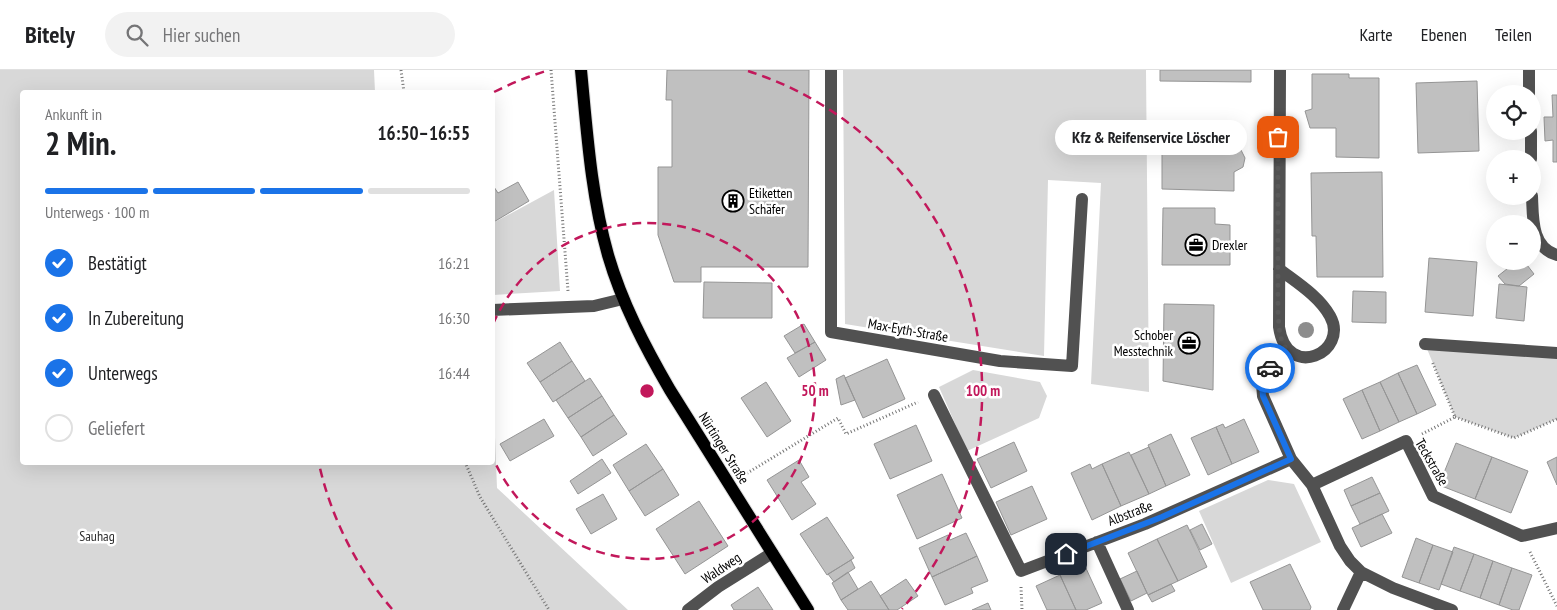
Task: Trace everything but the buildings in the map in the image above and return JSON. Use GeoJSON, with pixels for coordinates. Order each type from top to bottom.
{"type":"FeatureCollection","features":[{"type":"Feature","properties":{"kind":"main road","name":"Nürtinger Straße"},"geometry":{"type":"LineString","coordinates":[[581,70],[596,206],[608,255],[623,298],[650,356],[808,610]]}},
{"type":"Feature","properties":{"kind":"street","name":"Max-Eyth-Straße"},"geometry":{"type":"LineString","coordinates":[[831,70],[831,332],[1000,361],[1072,366],[1082,198]]}},
{"type":"Feature","properties":{"kind":"street"},"geometry":{"type":"LineString","coordinates":[[1279,269],[1328,313],[1333,328],[1333,336],[1323,352],[1315,356],[1306,358],[1295,355],[1286,349],[1278,327],[1280,70]]}},
{"type":"Feature","properties":{"kind":"street"},"geometry":{"type":"LineString","coordinates":[[1529,70],[1530,85]]}},
{"type":"Feature","properties":{"kind":"street"},"geometry":{"type":"LineString","coordinates":[[1532,205],[1533,227],[1540,244],[1557,255]]}},
{"type":"Feature","properties":{"kind":"street"},"geometry":{"type":"LineString","coordinates":[[495,310],[594,306],[623,298]]}},
{"type":"Feature","properties":{"kind":"street"},"geometry":{"type":"LineString","coordinates":[[1425,344],[1557,353]]}},
{"type":"Feature","properties":{"kind":"street"},"geometry":{"type":"LineString","coordinates":[[1286,349],[1270,368],[1262,384],[1263,396],[1291,459],[1312,485],[1340,546],[1350,561],[1361,572],[1393,588],[1452,610]]}},
{"type":"Feature","properties":{"kind":"street"},"geometry":{"type":"LineString","coordinates":[[934,395],[1020,571]]}},
{"type":"Feature","properties":{"kind":"street","name":"Teckstraße"},"geometry":{"type":"LineString","coordinates":[[1312,485],[1406,441],[1433,496],[1522,536]]}},
{"type":"Feature","properties":{"kind":"street","name":"Albstraße"},"geometry":{"type":"LineString","coordinates":[[1020,571],[1170,513],[1291,459]]}},
{"type":"Feature","properties":{"kind":"street"},"geometry":{"type":"LineString","coordinates":[[1522,536],[1557,528]]}},
{"type":"Feature","properties":{"kind":"street"},"geometry":{"type":"LineString","coordinates":[[1097,542],[1128,610]]}},
{"type":"Feature","properties":{"kind":"street","name":"Waldweg"},"geometry":{"type":"LineString","coordinates":[[688,610],[718,587],[772,553]]}},
{"type":"Feature","properties":{"kind":"street"},"geometry":{"type":"LineString","coordinates":[[1343,610],[1361,572]]}},
{"type":"Feature","properties":{"kind":"path"},"geometry":{"type":"LineString","coordinates":[[401,70],[404,90]]}},
{"type":"Feature","properties":{"kind":"path"},"geometry":{"type":"LineString","coordinates":[[551,70],[569,306]]}},
{"type":"Feature","properties":{"kind":"path"},"geometry":{"type":"LineString","coordinates":[[1425,344],[1455,417]]}},
{"type":"Feature","properties":{"kind":"path"},"geometry":{"type":"LineString","coordinates":[[729,484],[838,418],[846,434],[934,395]]}},
{"type":"Feature","properties":{"kind":"path"},"geometry":{"type":"LineString","coordinates":[[1406,441],[1455,417],[1514,438],[1557,419]]}},
{"type":"Feature","properties":{"kind":"path"},"geometry":{"type":"LineString","coordinates":[[466,465],[480,496],[549,610]]}},
{"type":"Feature","properties":{"kind":"path"},"geometry":{"type":"LineString","coordinates":[[1522,536],[1557,606]]}},
{"type":"Feature","properties":{"kind":"path"},"geometry":{"type":"LineString","coordinates":[[1020,571],[1022,610]]}},
{"type":"Feature","properties":{"kind":"green space","name":"Sauhag"},"geometry":{"type":"Polygon","coordinates":[[[0,70],[374,70],[375,90],[20,90],[20,465],[495,465],[495,437],[497,488],[628,610],[0,610],[0,70]]]}},
{"type":"Feature","properties":{"kind":"green space"},"geometry":{"type":"Polygon","coordinates":[[[843,70],[1146,70],[1149,392],[1091,384],[1101,183],[1048,180],[1044,356],[845,324],[843,70]]]}},
{"type":"Feature","properties":{"kind":"green space"},"geometry":{"type":"Polygon","coordinates":[[[554,190],[560,291],[495,295],[495,222],[554,190]]]}},
{"type":"Feature","properties":{"kind":"green space"},"geometry":{"type":"Polygon","coordinates":[[[1425,344],[1557,353],[1557,419],[1514,438],[1455,417],[1425,344]]]}},
{"type":"Feature","properties":{"kind":"green space"},"geometry":{"type":"Polygon","coordinates":[[[973,370],[1040,382],[1047,396],[1039,418],[967,451],[939,387],[973,370]]]}},
{"type":"Feature","properties":{"kind":"green space"},"geometry":{"type":"Polygon","coordinates":[[[1268,480],[1294,484],[1321,542],[1231,583],[1199,511],[1268,480]]]}},
{"type":"Feature","properties":{"kind":"way so far"},"geometry":{"type":"LineString","coordinates":[[1270,368],[1286,349],[1278,327],[1278,137]]}},
{"type":"Feature","properties":{"kind":"place","name":"Kfz & Reifenservice Löscher"},"geometry":{"type":"Point","coordinates":[1278,137]}},
{"type":"Feature","properties":{"kind":"place","name":"Etiketten Schäfer"},"geometry":{"type":"Point","coordinates":[733,201]}},
{"type":"Feature","properties":{"kind":"place","name":"Drexler"},"geometry":{"type":"Point","coordinates":[1196,245]}},
{"type":"Feature","properties":{"kind":"place","name":"Schober Messtechnik"},"geometry":{"type":"Point","coordinates":[1189,343]}},
{"type":"Feature","properties":{"kind":"route"},"geometry":{"type":"LineString","coordinates":[[1066,554],[1162,517],[1291,459],[1263,396],[1262,384],[1270,368]]}}]}
